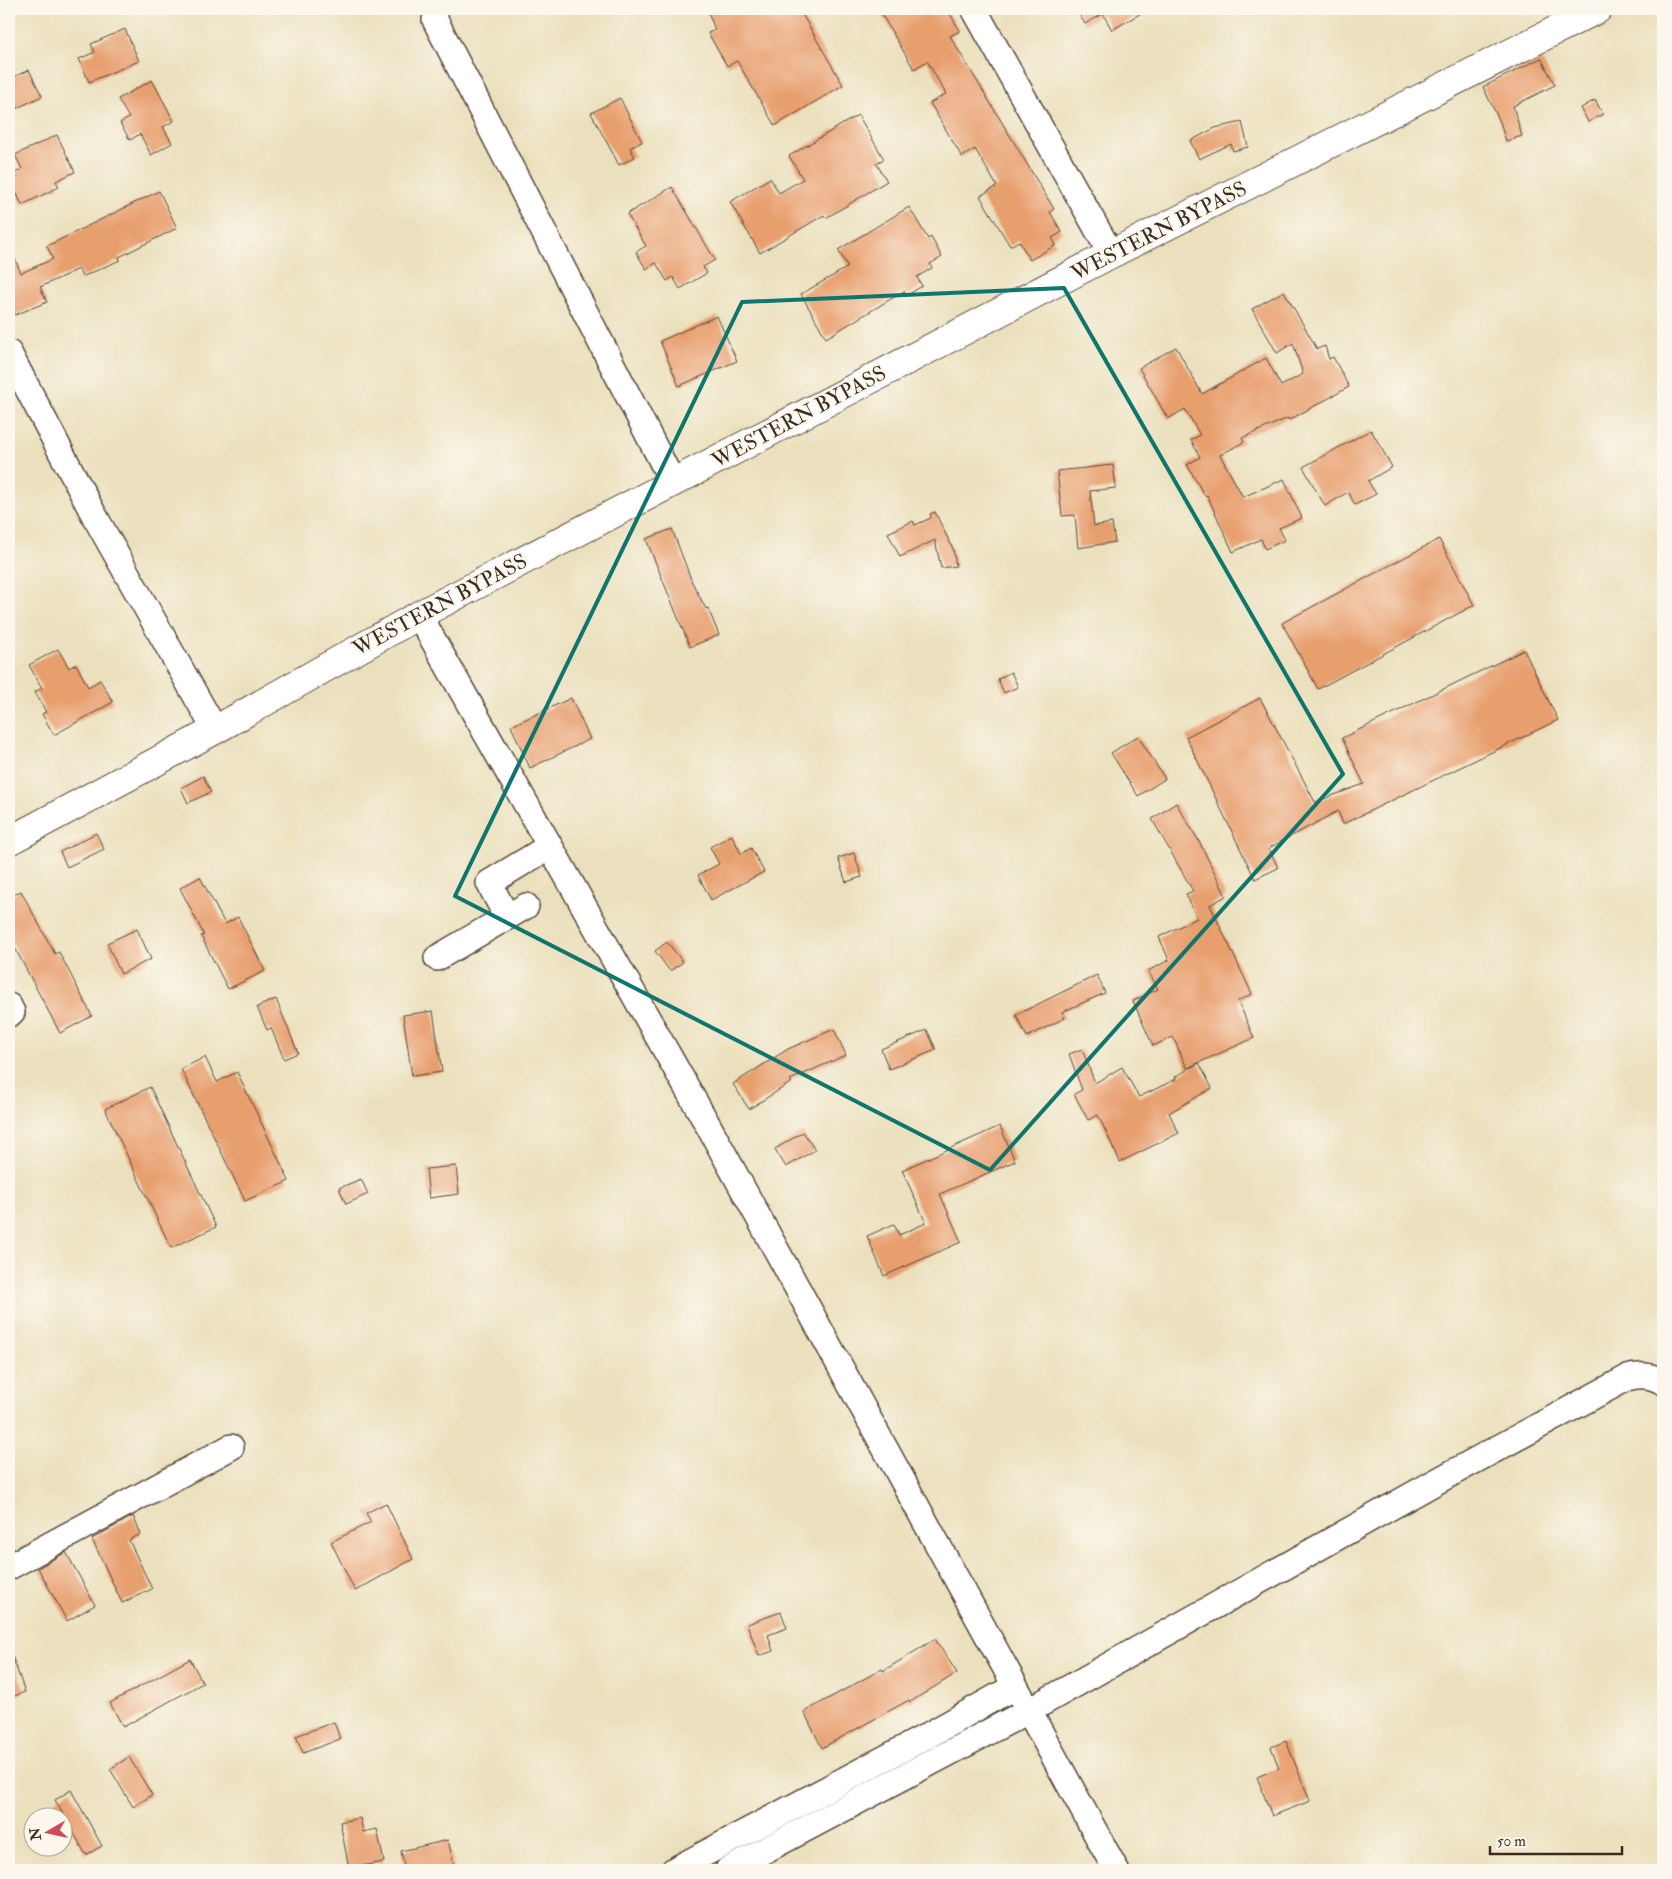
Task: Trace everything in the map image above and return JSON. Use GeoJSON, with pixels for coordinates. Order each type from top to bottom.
{"type":"FeatureCollection","features":[{"type":"Feature","properties":{"kind":"main road","name":"WESTERN BYPASS"},"geometry":{"type":"LineString","coordinates":[[9,841],[215,730],[419,615],[1112,254],[1598,9]]}},
{"type":"Feature","properties":{"kind":"street"},"geometry":{"type":"LineString","coordinates":[[974,9],[1112,254]]}},
{"type":"Feature","properties":{"kind":"street"},"geometry":{"type":"LineString","coordinates":[[435,20],[673,483]]}},
{"type":"Feature","properties":{"kind":"street"},"geometry":{"type":"LineString","coordinates":[[9,353],[94,515],[215,730]]}},
{"type":"Feature","properties":{"kind":"street"},"geometry":{"type":"LineString","coordinates":[[419,615],[709,1127],[1014,1687],[1116,1870]]}},
{"type":"Feature","properties":{"kind":"street"},"geometry":{"type":"LineString","coordinates":[[437,958],[517,912],[489,883],[550,846]]}},
{"type":"Feature","properties":{"kind":"street"},"geometry":{"type":"LineString","coordinates":[[9,1006],[12,1012],[9,1014]]}},
{"type":"Feature","properties":{"kind":"street"},"geometry":{"type":"LineString","coordinates":[[728,1870],[1028,1711],[1430,1485],[1627,1378],[1638,1375],[1654,1377],[1663,1382]]}},
{"type":"Feature","properties":{"kind":"street"},"geometry":{"type":"LineString","coordinates":[[9,1567],[231,1447]]}},
{"type":"Feature","properties":{"kind":"street"},"geometry":{"type":"LineString","coordinates":[[674,1870],[925,1737],[1014,1687]]}},
{"type":"Feature","properties":{"kind":"highlighted area"},"geometry":{"type":"Polygon","coordinates":[[[1064,288],[1343,774],[990,1170],[455,896],[742,302],[1064,288]]]}},
{"type":"Feature","properties":{"kind":"building"},"geometry":{"type":"Polygon","coordinates":[[[707,9],[799,9],[843,85],[775,126],[737,61],[727,66],[708,33],[715,30],[707,9]]]}},
{"type":"Feature","properties":{"kind":"building"},"geometry":{"type":"Polygon","coordinates":[[[892,9],[947,9],[960,31],[950,36],[1054,209],[1050,212],[1062,232],[1052,238],[1056,245],[1030,260],[1019,241],[1010,246],[980,196],[997,186],[975,149],[962,157],[930,103],[946,94],[927,61],[914,69],[882,15],[892,9]]]}},
{"type":"Feature","properties":{"kind":"building"},"geometry":{"type":"Polygon","coordinates":[[[1076,9],[1148,9],[1112,30],[1103,14],[1085,24],[1076,9]]]}},
{"type":"Feature","properties":{"kind":"building"},"geometry":{"type":"Polygon","coordinates":[[[125,29],[139,61],[89,82],[79,59],[95,52],[91,44],[125,29]]]}},
{"type":"Feature","properties":{"kind":"building"},"geometry":{"type":"Polygon","coordinates":[[[1541,58],[1555,85],[1513,106],[1522,136],[1506,141],[1500,122],[1483,87],[1541,58]]]}},
{"type":"Feature","properties":{"kind":"building"},"geometry":{"type":"Polygon","coordinates":[[[29,70],[42,96],[9,112],[9,79],[29,70]]]}},
{"type":"Feature","properties":{"kind":"building"},"geometry":{"type":"Polygon","coordinates":[[[152,80],[174,121],[163,127],[172,143],[151,155],[140,134],[130,140],[120,123],[129,118],[118,99],[152,80]]]}},
{"type":"Feature","properties":{"kind":"building"},"geometry":{"type":"Polygon","coordinates":[[[620,98],[642,142],[630,148],[635,157],[619,165],[591,113],[620,98]]]}},
{"type":"Feature","properties":{"kind":"building"},"geometry":{"type":"Polygon","coordinates":[[[1595,100],[1603,114],[1588,122],[1581,108],[1595,100]]]}},
{"type":"Feature","properties":{"kind":"building"},"geometry":{"type":"Polygon","coordinates":[[[858,115],[884,159],[876,163],[887,181],[826,218],[824,215],[760,253],[730,202],[770,178],[779,193],[803,179],[789,156],[858,115]]]}},
{"type":"Feature","properties":{"kind":"building"},"geometry":{"type":"Polygon","coordinates":[[[1242,122],[1248,147],[1233,151],[1231,144],[1199,159],[1190,141],[1215,128],[1242,122]]]}},
{"type":"Feature","properties":{"kind":"building"},"geometry":{"type":"Polygon","coordinates":[[[57,135],[75,172],[56,181],[59,187],[22,205],[9,177],[22,169],[15,155],[57,135]]]}},
{"type":"Feature","properties":{"kind":"building"},"geometry":{"type":"Polygon","coordinates":[[[672,187],[715,260],[703,267],[707,273],[680,289],[673,277],[667,281],[656,263],[646,269],[636,252],[646,246],[627,214],[672,187]]]}},
{"type":"Feature","properties":{"kind":"building"},"geometry":{"type":"Polygon","coordinates":[[[159,191],[177,228],[119,257],[120,260],[82,277],[79,269],[40,287],[47,302],[15,315],[9,299],[9,245],[21,273],[53,259],[47,246],[159,191]]]}},
{"type":"Feature","properties":{"kind":"building"},"geometry":{"type":"Polygon","coordinates":[[[909,207],[928,239],[931,237],[942,257],[930,264],[932,268],[917,277],[922,286],[906,296],[904,291],[826,338],[801,294],[848,267],[838,250],[909,207]]]}},
{"type":"Feature","properties":{"kind":"building"},"geometry":{"type":"Polygon","coordinates":[[[1284,291],[1317,349],[1325,346],[1329,359],[1333,357],[1349,387],[1289,420],[1288,418],[1242,438],[1244,442],[1220,455],[1243,497],[1284,479],[1302,518],[1279,528],[1285,540],[1265,549],[1261,539],[1233,552],[1207,495],[1205,496],[1187,465],[1200,457],[1191,440],[1200,435],[1185,409],[1168,419],[1139,368],[1176,347],[1202,394],[1266,358],[1281,386],[1303,374],[1293,343],[1277,353],[1252,309],[1284,291]]]}},
{"type":"Feature","properties":{"kind":"building"},"geometry":{"type":"Polygon","coordinates":[[[717,316],[737,361],[679,386],[660,341],[717,316]]]}},
{"type":"Feature","properties":{"kind":"building"},"geometry":{"type":"Polygon","coordinates":[[[1371,430],[1392,467],[1368,481],[1376,494],[1355,505],[1348,492],[1325,506],[1303,467],[1371,430]]]}},
{"type":"Feature","properties":{"kind":"building"},"geometry":{"type":"Polygon","coordinates":[[[1113,465],[1116,488],[1090,491],[1094,526],[1112,523],[1115,542],[1078,548],[1075,515],[1062,516],[1057,471],[1113,465]]]}},
{"type":"Feature","properties":{"kind":"building"},"geometry":{"type":"Polygon","coordinates":[[[935,512],[953,549],[956,566],[941,568],[935,540],[900,557],[888,533],[913,521],[915,525],[931,518],[930,514],[935,512]]]}},
{"type":"Feature","properties":{"kind":"building"},"geometry":{"type":"Polygon","coordinates":[[[672,529],[692,582],[706,609],[708,608],[719,635],[690,647],[646,539],[672,529]]]}},
{"type":"Feature","properties":{"kind":"building"},"geometry":{"type":"Polygon","coordinates":[[[1439,539],[1474,605],[1318,689],[1282,623],[1439,539]]]}},
{"type":"Feature","properties":{"kind":"building"},"geometry":{"type":"Polygon","coordinates":[[[58,649],[69,668],[76,664],[88,687],[100,680],[113,702],[54,735],[42,714],[46,712],[35,692],[42,688],[29,665],[58,649]]]}},
{"type":"Feature","properties":{"kind":"building"},"geometry":{"type":"Polygon","coordinates":[[[1524,650],[1558,720],[1343,824],[1338,811],[1269,848],[1278,868],[1255,879],[1186,737],[1260,698],[1315,802],[1364,784],[1342,738],[1524,650]]]}},
{"type":"Feature","properties":{"kind":"building"},"geometry":{"type":"Polygon","coordinates":[[[1011,672],[1018,687],[1004,693],[998,679],[1011,672]]]}},
{"type":"Feature","properties":{"kind":"building"},"geometry":{"type":"Polygon","coordinates":[[[571,698],[590,739],[530,768],[511,726],[571,698]]]}},
{"type":"Feature","properties":{"kind":"building"},"geometry":{"type":"Polygon","coordinates":[[[1138,736],[1165,779],[1138,796],[1111,753],[1138,736]]]}},
{"type":"Feature","properties":{"kind":"building"},"geometry":{"type":"Polygon","coordinates":[[[203,776],[211,792],[188,803],[181,788],[203,776]]]}},
{"type":"Feature","properties":{"kind":"building"},"geometry":{"type":"Polygon","coordinates":[[[1176,803],[1200,843],[1226,896],[1210,905],[1252,994],[1238,1001],[1254,1038],[1187,1068],[1173,1037],[1153,1046],[1133,1001],[1158,989],[1148,971],[1169,960],[1159,937],[1197,918],[1186,894],[1193,891],[1152,819],[1176,803]]]}},
{"type":"Feature","properties":{"kind":"building"},"geometry":{"type":"Polygon","coordinates":[[[96,833],[104,849],[67,867],[60,852],[96,833]]]}},
{"type":"Feature","properties":{"kind":"building"},"geometry":{"type":"Polygon","coordinates":[[[732,835],[741,854],[751,848],[764,872],[711,900],[698,875],[719,864],[710,847],[732,835]]]}},
{"type":"Feature","properties":{"kind":"building"},"geometry":{"type":"Polygon","coordinates":[[[854,853],[862,877],[846,882],[838,858],[854,853]]]}},
{"type":"Feature","properties":{"kind":"building"},"geometry":{"type":"Polygon","coordinates":[[[200,877],[225,924],[238,917],[265,971],[228,989],[201,936],[204,935],[180,888],[200,877]]]}},
{"type":"Feature","properties":{"kind":"building"},"geometry":{"type":"Polygon","coordinates":[[[21,891],[55,954],[59,952],[92,1016],[60,1033],[9,937],[9,897],[21,891]]]}},
{"type":"Feature","properties":{"kind":"building"},"geometry":{"type":"Polygon","coordinates":[[[137,929],[151,959],[121,974],[107,943],[137,929]]]}},
{"type":"Feature","properties":{"kind":"building"},"geometry":{"type":"Polygon","coordinates":[[[667,942],[683,962],[670,971],[655,951],[667,942]]]}},
{"type":"Feature","properties":{"kind":"building"},"geometry":{"type":"Polygon","coordinates":[[[1097,975],[1105,993],[1062,1012],[1065,1018],[1027,1037],[1016,1015],[1097,975]]]}},
{"type":"Feature","properties":{"kind":"building"},"geometry":{"type":"Polygon","coordinates":[[[276,999],[298,1053],[284,1059],[271,1028],[267,1030],[257,1007],[276,999]]]}},
{"type":"Feature","properties":{"kind":"building"},"geometry":{"type":"Polygon","coordinates":[[[433,1011],[442,1072],[412,1076],[403,1015],[433,1011]]]}},
{"type":"Feature","properties":{"kind":"building"},"geometry":{"type":"Polygon","coordinates":[[[834,1029],[846,1055],[790,1080],[792,1082],[749,1109],[733,1084],[788,1049],[834,1029]]]}},
{"type":"Feature","properties":{"kind":"building"},"geometry":{"type":"Polygon","coordinates":[[[927,1030],[936,1050],[889,1069],[881,1049],[927,1030]]]}},
{"type":"Feature","properties":{"kind":"building"},"geometry":{"type":"Polygon","coordinates":[[[1082,1049],[1095,1083],[1122,1067],[1139,1097],[1176,1079],[1175,1077],[1199,1063],[1212,1088],[1169,1113],[1179,1133],[1120,1162],[1098,1115],[1088,1120],[1074,1094],[1082,1090],[1069,1054],[1082,1049]]]}},
{"type":"Feature","properties":{"kind":"building"},"geometry":{"type":"Polygon","coordinates":[[[205,1057],[217,1082],[237,1072],[289,1181],[245,1201],[181,1069],[205,1057]]]}},
{"type":"Feature","properties":{"kind":"building"},"geometry":{"type":"Polygon","coordinates":[[[150,1087],[216,1227],[171,1248],[105,1109],[150,1087]]]}},
{"type":"Feature","properties":{"kind":"building"},"geometry":{"type":"Polygon","coordinates":[[[1000,1126],[1015,1161],[940,1194],[961,1242],[884,1276],[867,1236],[894,1224],[899,1235],[926,1223],[902,1170],[1000,1126]]]}},
{"type":"Feature","properties":{"kind":"building"},"geometry":{"type":"Polygon","coordinates":[[[803,1132],[815,1150],[786,1167],[775,1149],[803,1132]]]}},
{"type":"Feature","properties":{"kind":"building"},"geometry":{"type":"Polygon","coordinates":[[[456,1166],[459,1194],[429,1198],[426,1169],[456,1166]]]}},
{"type":"Feature","properties":{"kind":"building"},"geometry":{"type":"Polygon","coordinates":[[[361,1179],[368,1194],[346,1204],[339,1188],[361,1179]]]}},
{"type":"Feature","properties":{"kind":"building"},"geometry":{"type":"Polygon","coordinates":[[[386,1503],[413,1559],[355,1591],[331,1542],[371,1522],[366,1513],[386,1503]]]}},
{"type":"Feature","properties":{"kind":"building"},"geometry":{"type":"Polygon","coordinates":[[[133,1516],[141,1534],[129,1540],[152,1589],[122,1603],[92,1539],[133,1516]]]}},
{"type":"Feature","properties":{"kind":"building"},"geometry":{"type":"Polygon","coordinates":[[[66,1552],[95,1605],[67,1621],[38,1568],[66,1552]]]}},
{"type":"Feature","properties":{"kind":"building"},"geometry":{"type":"Polygon","coordinates":[[[781,1612],[787,1628],[768,1635],[773,1651],[759,1656],[747,1624],[781,1612]]]}},
{"type":"Feature","properties":{"kind":"building"},"geometry":{"type":"Polygon","coordinates":[[[935,1639],[957,1673],[910,1702],[909,1700],[822,1748],[804,1712],[882,1669],[883,1671],[935,1639]]]}},
{"type":"Feature","properties":{"kind":"building"},"geometry":{"type":"Polygon","coordinates":[[[9,1653],[11,1653],[25,1692],[9,1698],[9,1653]]]}},
{"type":"Feature","properties":{"kind":"building"},"geometry":{"type":"Polygon","coordinates":[[[190,1659],[203,1683],[123,1727],[110,1703],[190,1659]]]}},
{"type":"Feature","properties":{"kind":"building"},"geometry":{"type":"Polygon","coordinates":[[[334,1722],[340,1739],[303,1753],[296,1736],[334,1722]]]}},
{"type":"Feature","properties":{"kind":"building"},"geometry":{"type":"Polygon","coordinates":[[[1286,1741],[1310,1801],[1272,1816],[1257,1777],[1279,1768],[1271,1747],[1286,1741]]]}},
{"type":"Feature","properties":{"kind":"building"},"geometry":{"type":"Polygon","coordinates":[[[129,1757],[152,1795],[133,1807],[110,1769],[129,1757]]]}},
{"type":"Feature","properties":{"kind":"building"},"geometry":{"type":"Polygon","coordinates":[[[71,1790],[102,1846],[86,1855],[72,1830],[72,1806],[58,1806],[55,1800],[71,1790]]]}},
{"type":"Feature","properties":{"kind":"building"},"geometry":{"type":"Polygon","coordinates":[[[360,1818],[363,1832],[377,1829],[384,1862],[349,1868],[340,1822],[360,1818]]]}},
{"type":"Feature","properties":{"kind":"building"},"geometry":{"type":"Polygon","coordinates":[[[448,1840],[455,1870],[405,1870],[401,1851],[448,1840]]]}}]}
